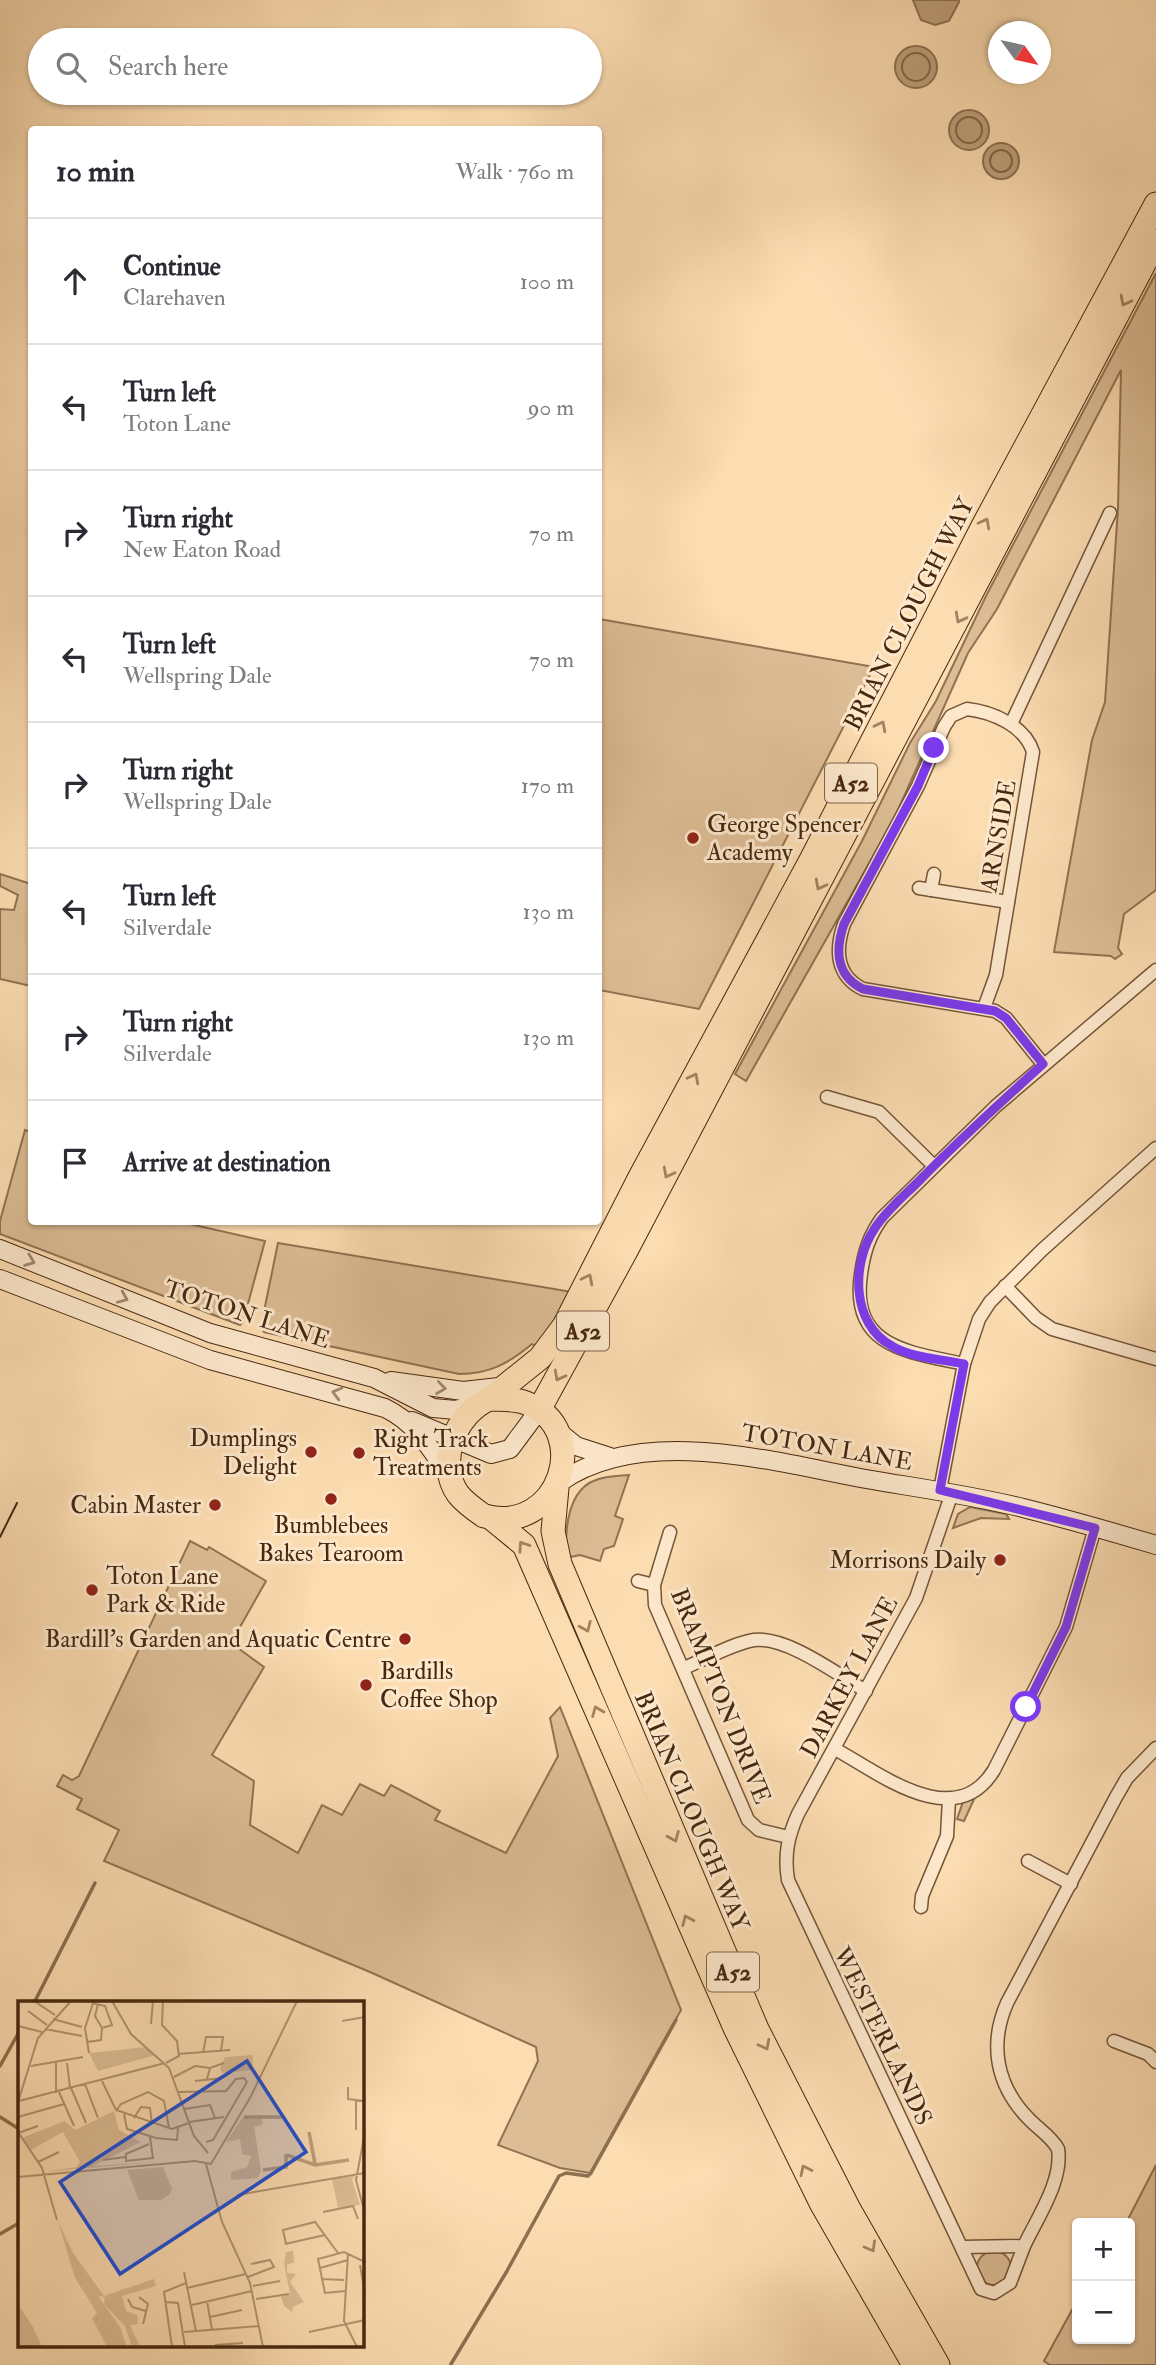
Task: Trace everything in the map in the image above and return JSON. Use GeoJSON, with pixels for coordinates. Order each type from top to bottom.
{"type":"FeatureCollection","features":[{"type":"Feature","properties":{"kind":"highway","name":"BRIAN CLOUGH WAY"},"geometry":{"type":"LineString","coordinates":[[452,1440],[460,1425],[484,1401],[540,1358],[564,1326],[640,1177],[817,849],[983,526],[1156,204]]}},
{"type":"Feature","properties":{"kind":"highway","name":"BRIAN CLOUGH WAY"},"geometry":{"type":"LineString","coordinates":[[539,1410],[626,1251],[1156,241]]}},
{"type":"Feature","properties":{"kind":"highway"},"geometry":{"type":"LineString","coordinates":[[484,1401],[515,1400],[539,1410],[555,1429]]}},
{"type":"Feature","properties":{"kind":"highway","name":"BRIAN CLOUGH WAY"},"geometry":{"type":"LineString","coordinates":[[555,1429],[562,1460],[553,1531],[559,1564],[752,2017],[849,2209],[938,2365]]}},
{"type":"Feature","properties":{"kind":"highway"},"geometry":{"type":"LineString","coordinates":[[450,1477],[452,1440]]}},
{"type":"Feature","properties":{"kind":"highway","name":"BRIAN CLOUGH WAY"},"geometry":{"type":"LineString","coordinates":[[450,1477],[458,1494],[470,1507],[490,1517],[524,1545],[564,1629],[660,1859],[735,2028],[821,2203],[914,2365]]}},
{"type":"Feature","properties":{"kind":"highway"},"geometry":{"type":"LineString","coordinates":[[490,1517],[534,1511],[558,1485]]}},
{"type":"Feature","properties":{"kind":"main road","name":"TOTON LANE"},"geometry":{"type":"LineString","coordinates":[[0,1250],[210,1333],[374,1378],[433,1408],[456,1410],[484,1401]]}},
{"type":"Feature","properties":{"kind":"main road","name":"TOTON LANE"},"geometry":{"type":"LineString","coordinates":[[0,1279],[210,1360],[376,1404],[402,1416],[422,1435],[450,1477]]}},
{"type":"Feature","properties":{"kind":"main road"},"geometry":{"type":"LineString","coordinates":[[374,1378],[463,1391],[493,1389],[512,1382]]}},
{"type":"Feature","properties":{"kind":"main road"},"geometry":{"type":"LineString","coordinates":[[402,1416],[481,1452],[500,1453],[517,1442],[539,1410]]}},
{"type":"Feature","properties":{"kind":"main road","name":"TOTON LANE"},"geometry":{"type":"LineString","coordinates":[[555,1429],[576,1446],[610,1457]]}},
{"type":"Feature","properties":{"kind":"main road","name":"TOTON LANE"},"geometry":{"type":"LineString","coordinates":[[558,1485],[578,1469],[610,1457],[664,1452],[738,1455],[946,1492],[1156,1545]]}},
{"type":"Feature","properties":{"kind":"street"},"geometry":{"type":"LineString","coordinates":[[1043,1064],[1003,1015],[984,1008],[863,989],[844,972],[838,948],[844,924],[918,786],[951,716],[967,709],[1011,724],[1110,513]]}},
{"type":"Feature","properties":{"kind":"street"},"geometry":{"type":"LineString","coordinates":[[1093,551],[1107,557]]}},
{"type":"Feature","properties":{"kind":"street","name":"ARNSIDE"},"geometry":{"type":"LineString","coordinates":[[984,1008],[996,975],[1033,759],[1030,743],[1011,724]]}},
{"type":"Feature","properties":{"kind":"street"},"geometry":{"type":"LineString","coordinates":[[934,874],[925,889],[1008,902]]}},
{"type":"Feature","properties":{"kind":"street"},"geometry":{"type":"LineString","coordinates":[[964,1364],[893,1347],[873,1332],[861,1308],[859,1296],[864,1253],[874,1229],[934,1166],[1043,1064],[1156,970]]}},
{"type":"Feature","properties":{"kind":"street"},"geometry":{"type":"LineString","coordinates":[[827,1097],[880,1112],[934,1166]]}},
{"type":"Feature","properties":{"kind":"street","name":"DARKEY LANE"},"geometry":{"type":"LineString","coordinates":[[788,1837],[916,1598],[946,1492],[964,1364],[979,1319],[1006,1286],[1153,1155]]}},
{"type":"Feature","properties":{"kind":"street"},"geometry":{"type":"LineString","coordinates":[[1006,1286],[1036,1318],[1052,1329],[1156,1359]]}},
{"type":"Feature","properties":{"kind":"street"},"geometry":{"type":"LineString","coordinates":[[835,1749],[909,1791],[949,1799],[972,1792],[994,1770],[1066,1627],[1095,1528]]}},
{"type":"Feature","properties":{"kind":"street","name":"BRAMPTON DRIVE"},"geometry":{"type":"LineString","coordinates":[[670,1532],[654,1585],[655,1605],[748,1820],[759,1830],[788,1837]]}},
{"type":"Feature","properties":{"kind":"street","name":"BRAMPTON DRIVE"},"geometry":{"type":"LineString","coordinates":[[638,1581],[654,1585]]}},
{"type":"Feature","properties":{"kind":"street"},"geometry":{"type":"LineString","coordinates":[[684,1668],[746,1643],[764,1640],[787,1646],[866,1691]]}},
{"type":"Feature","properties":{"kind":"street","name":"WESTERLANDS"},"geometry":{"type":"LineString","coordinates":[[788,1837],[788,1880],[799,1906],[964,2247],[976,2281],[989,2293],[1000,2291],[1010,2283],[1053,2183],[1059,2157],[1056,2145],[1019,2109],[1005,2086],[996,2053],[996,2029],[1007,2003],[1127,1778],[1156,1748]]}},
{"type":"Feature","properties":{"kind":"street"},"geometry":{"type":"LineString","coordinates":[[921,1907],[922,1895],[947,1836],[949,1799]]}},
{"type":"Feature","properties":{"kind":"street"},"geometry":{"type":"LineString","coordinates":[[1028,1861],[1071,1884]]}},
{"type":"Feature","properties":{"kind":"street"},"geometry":{"type":"LineString","coordinates":[[1114,2041],[1152,2058],[1156,2043]]}},
{"type":"Feature","properties":{"kind":"street"},"geometry":{"type":"LineString","coordinates":[[964,2247],[1024,2246]]}},
{"type":"Feature","properties":{"kind":"shaded area"},"geometry":{"type":"Polygon","coordinates":[[[1156,273],[1156,890],[1124,914],[1118,948],[1122,954],[1115,959],[1111,956],[1054,952],[1092,740],[1105,702],[1118,508],[1121,370],[997,609],[968,653],[893,821],[746,1081],[735,1074],[862,841],[910,743],[936,701],[986,596],[1156,273]]]}},
{"type":"Feature","properties":{"kind":"shaded area","name":"George Spencer Academy"},"geometry":{"type":"Polygon","coordinates":[[[602,620],[874,667],[699,1009],[602,991],[602,620]]]}},
{"type":"Feature","properties":{"kind":"shaded area"},"geometry":{"type":"Polygon","coordinates":[[[0,874],[28,883],[28,985],[0,979],[0,909],[14,910],[18,895],[0,886],[0,874]]]}},
{"type":"Feature","properties":{"kind":"shaded area"},"geometry":{"type":"Polygon","coordinates":[[[25,1130],[28,1131],[28,1225],[194,1225],[265,1241],[240,1325],[0,1234],[0,1221],[25,1130]]]}},
{"type":"Feature","properties":{"kind":"shaded area"},"geometry":{"type":"Polygon","coordinates":[[[278,1243],[572,1292],[537,1347],[532,1344],[507,1362],[490,1370],[459,1374],[264,1332],[261,1326],[278,1243]]]}},
{"type":"Feature","properties":{"kind":"shaded area"},"geometry":{"type":"Polygon","coordinates":[[[629,1475],[615,1516],[623,1519],[614,1546],[604,1549],[600,1561],[580,1555],[566,1558],[569,1513],[579,1493],[586,1485],[596,1480],[629,1475]]]}},
{"type":"Feature","properties":{"kind":"shaded area"},"geometry":{"type":"Polygon","coordinates":[[[970,1507],[1006,1514],[1009,1519],[981,1518],[953,1528],[958,1514],[970,1507]]]}},
{"type":"Feature","properties":{"kind":"shaded area"},"geometry":{"type":"Polygon","coordinates":[[[190,1541],[207,1550],[209,1547],[266,1581],[231,1643],[264,1667],[212,1755],[254,1781],[250,1825],[298,1853],[322,1805],[342,1815],[360,1784],[384,1796],[391,1785],[440,1811],[435,1820],[506,1853],[558,1756],[550,1718],[560,1707],[681,2010],[590,2173],[560,2168],[498,2145],[538,2061],[536,2047],[370,1972],[104,1861],[119,1830],[77,1809],[82,1799],[57,1786],[63,1775],[72,1780],[79,1776],[190,1541]]]}},
{"type":"Feature","properties":{"kind":"shaded area"},"geometry":{"type":"Polygon","coordinates":[[[972,1795],[975,1797],[964,1821],[957,1819],[964,1799],[972,1795]]]}},
{"type":"Feature","properties":{"kind":"shaded area"},"geometry":{"type":"Polygon","coordinates":[[[1156,2165],[1156,2365],[1050,2365],[1044,2361],[1072,2310],[1072,2344],[1135,2344],[1135,2218],[1129,2218],[1156,2165]]]}},
{"type":"Feature","properties":{"kind":"shaded area"},"geometry":{"type":"Polygon","coordinates":[[[994,2251],[1006,2256],[1011,2268],[1006,2280],[994,2285],[982,2280],[977,2268],[982,2256],[994,2251]]]}},
{"type":"Feature","properties":{"kind":"water"},"geometry":{"type":"Polygon","coordinates":[[[913,0],[959,2],[949,21],[935,25],[921,20],[913,0]]]}},
{"type":"Feature","properties":{"kind":"water"},"geometry":{"type":"Polygon","coordinates":[[[916,46],[931,52],[937,67],[931,82],[916,88],[901,82],[895,67],[901,52],[916,46]]]}},
{"type":"Feature","properties":{"kind":"water"},"geometry":{"type":"Polygon","coordinates":[[[969,110],[977,111],[983,116],[988,122],[988,138],[983,144],[977,149],[969,150],[961,149],[955,144],[950,138],[949,130],[950,122],[955,116],[961,111],[969,110]]]}},
{"type":"Feature","properties":{"kind":"water"},"geometry":{"type":"Polygon","coordinates":[[[1001,143],[1014,148],[1019,161],[1014,174],[1001,179],[988,174],[983,161],[988,148],[1001,143]]]}},
{"type":"Feature","properties":{"kind":"waterway"},"geometry":{"type":"LineString","coordinates":[[35,2001],[95,1883]]}},
{"type":"Feature","properties":{"kind":"waterway"},"geometry":{"type":"LineString","coordinates":[[451,2364],[507,2271],[559,2176],[566,2173],[588,2176],[591,2173],[676,2020]]}},
{"type":"Feature","properties":{"kind":"waterway"},"geometry":{"type":"LineString","coordinates":[[0,2066],[18,2034]]}},
{"type":"Feature","properties":{"kind":"waterway"},"geometry":{"type":"LineString","coordinates":[[0,2117],[18,2128]]}},
{"type":"Feature","properties":{"kind":"waterway"},"geometry":{"type":"LineString","coordinates":[[0,2234],[18,2224]]}},
{"type":"Feature","properties":{"kind":"tram line"},"geometry":{"type":"LineString","coordinates":[[0,1537],[17,1503]]}},
{"type":"Feature","properties":{"kind":"place","name":"George Spencer Academy"},"geometry":{"type":"Point","coordinates":[693,838]}},
{"type":"Feature","properties":{"kind":"place","name":"Dumplings Delight"},"geometry":{"type":"Point","coordinates":[311,1452]}},
{"type":"Feature","properties":{"kind":"place","name":"Right Track Treatments"},"geometry":{"type":"Point","coordinates":[359,1453]}},
{"type":"Feature","properties":{"kind":"place","name":"Bumblebees Bakes Tearoom"},"geometry":{"type":"Point","coordinates":[331,1499]}},
{"type":"Feature","properties":{"kind":"place","name":"Cabin Master"},"geometry":{"type":"Point","coordinates":[215,1505]}},
{"type":"Feature","properties":{"kind":"place","name":"Morrisons Daily"},"geometry":{"type":"Point","coordinates":[1000,1560]}},
{"type":"Feature","properties":{"kind":"place","name":"Toton Lane Park & Ride"},"geometry":{"type":"Point","coordinates":[92,1590]}},
{"type":"Feature","properties":{"kind":"place","name":"Bardill's Garden and Aquatic Centre"},"geometry":{"type":"Point","coordinates":[405,1639]}},
{"type":"Feature","properties":{"kind":"place","name":"Bardills Coffee Shop"},"geometry":{"type":"Point","coordinates":[366,1685]}},
{"type":"Feature","properties":{"kind":"route"},"geometry":{"type":"LineString","coordinates":[[934,748],[918,786],[844,924],[838,940],[840,964],[849,979],[863,989],[946,1004],[967,1005],[1000,1013],[1043,1064],[961,1138],[882,1218],[864,1253],[859,1296],[866,1321],[873,1332],[893,1347],[964,1364],[940,1490],[1023,1508],[1095,1528],[1066,1627],[1026,1707]]}}]}
